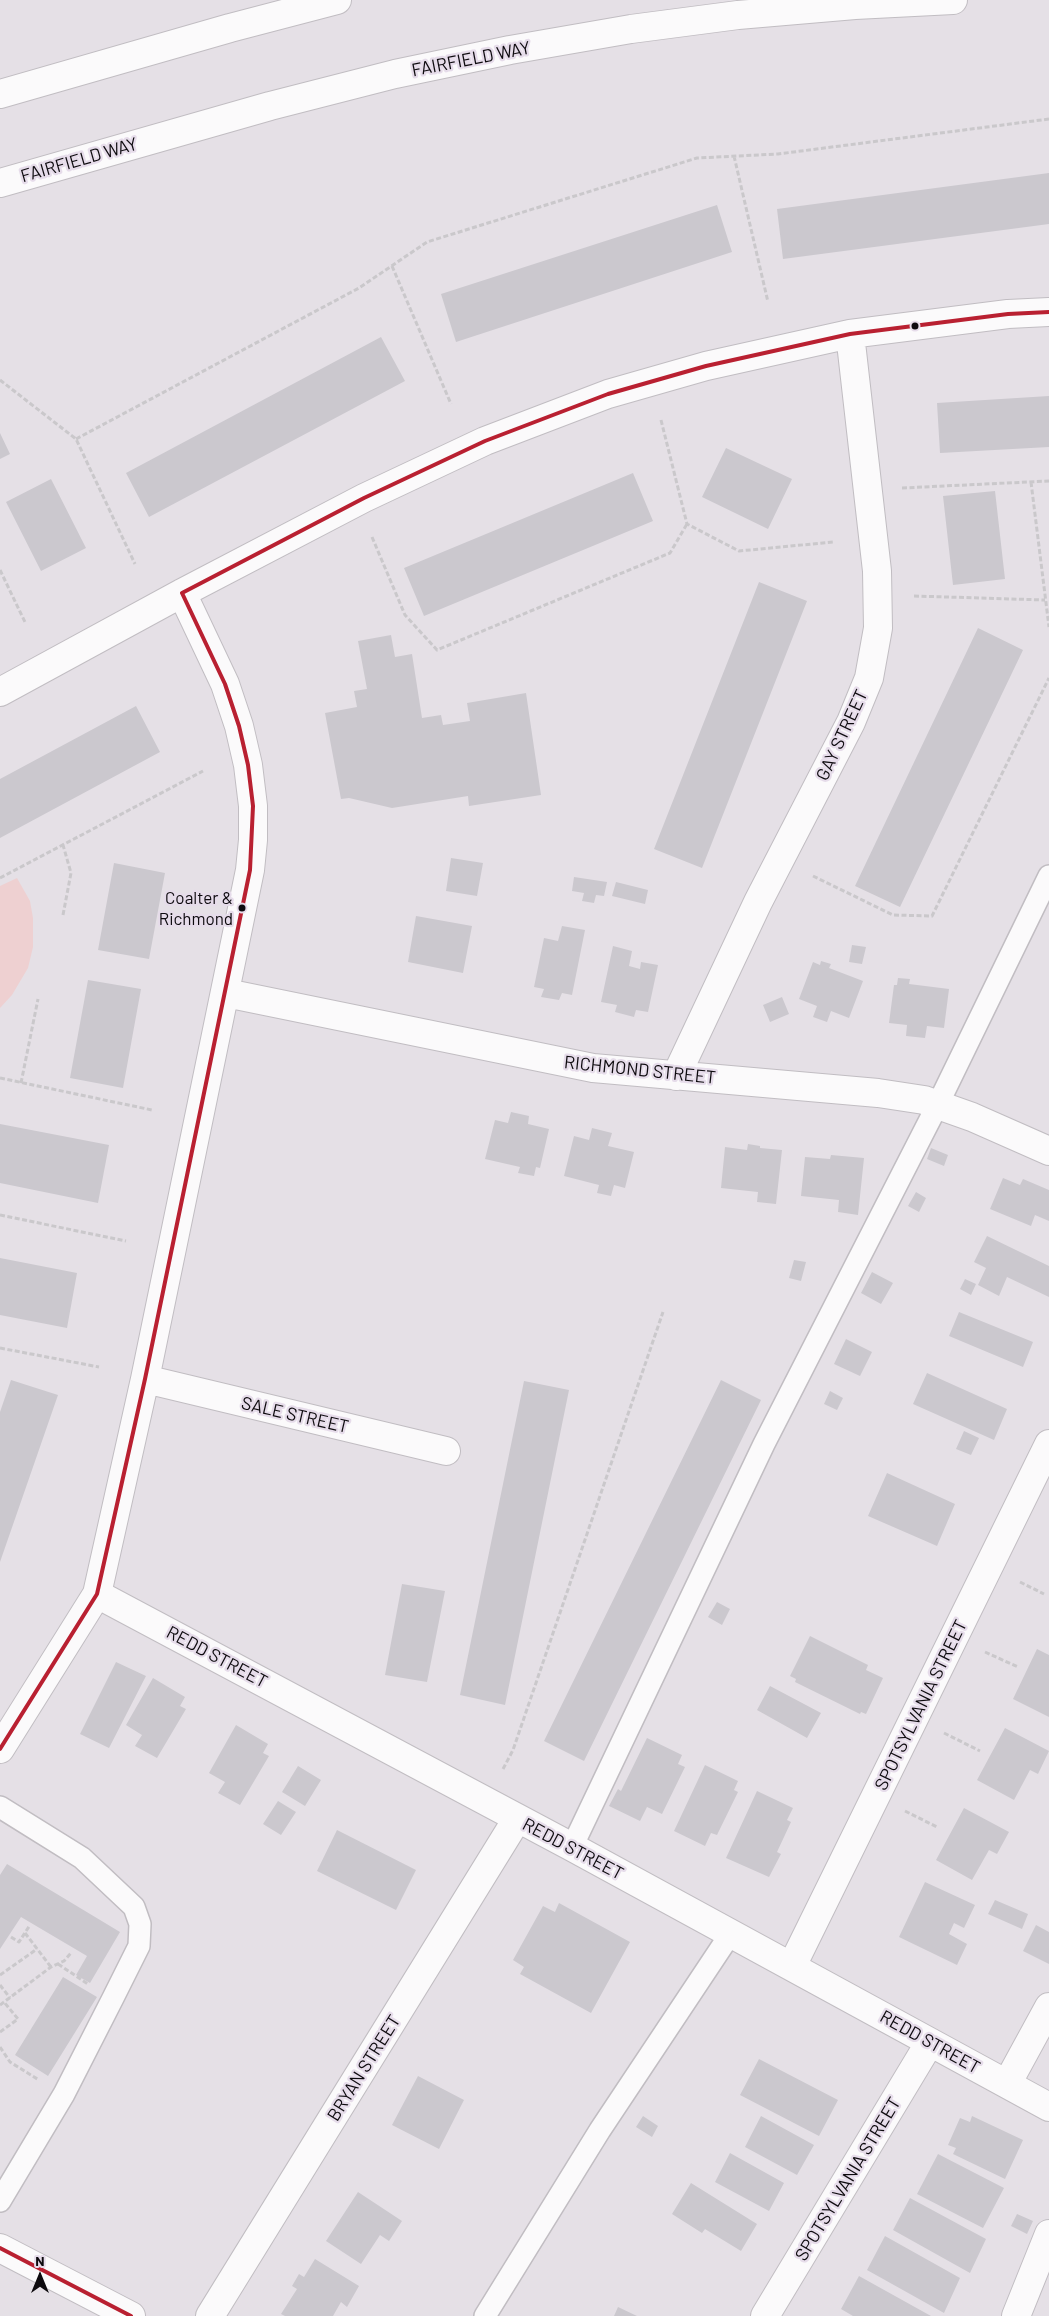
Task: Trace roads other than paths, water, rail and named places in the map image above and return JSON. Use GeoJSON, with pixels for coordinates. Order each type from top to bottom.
{"type":"FeatureCollection","features":[{"type":"Feature","properties":{"kind":"street"},"geometry":{"type":"LineString","coordinates":[[0,94],[230,28],[337,0]]}},
{"type":"Feature","properties":{"kind":"street","name":"FAIRFIELD WAY"},"geometry":{"type":"LineString","coordinates":[[0,183],[270,106],[395,74],[510,50],[738,15],[856,5],[953,0]]}},
{"type":"Feature","properties":{"kind":"street"},"geometry":{"type":"LineString","coordinates":[[0,692],[182,593],[364,498],[486,441],[608,394],[706,366],[850,334],[1008,314],[1049,312]]}},
{"type":"Feature","properties":{"kind":"street","name":"GAY STREET"},"geometry":{"type":"LineString","coordinates":[[676,1076],[758,902],[851,722],[869,678],[878,628],[877,571],[850,334]]}},
{"type":"Feature","properties":{"kind":"street"},"geometry":{"type":"LineString","coordinates":[[0,1749],[97,1594],[145,1379],[250,870],[253,840],[248,765],[239,726],[226,684],[182,593]]}},
{"type":"Feature","properties":{"kind":"street","name":"RICHMOND STREET"},"geometry":{"type":"LineString","coordinates":[[226,993],[574,1064],[676,1076],[878,1093],[938,1104],[1049,1151]]}},
{"type":"Feature","properties":{"kind":"street","name":"SALE STREET"},"geometry":{"type":"LineString","coordinates":[[145,1379],[446,1451]]}},
{"type":"Feature","properties":{"kind":"street","name":"SPOTSYLVANIA STREET"},"geometry":{"type":"LineString","coordinates":[[792,1966],[1049,1444]]}},
{"type":"Feature","properties":{"kind":"street","name":"REDD STREET"},"geometry":{"type":"LineString","coordinates":[[97,1594],[572,1847],[1049,2107]]}},
{"type":"Feature","properties":{"kind":"street","name":"BRYAN STREET"},"geometry":{"type":"LineString","coordinates":[[210,2316],[517,1819]]}},
{"type":"Feature","properties":{"kind":"street"},"geometry":{"type":"LineString","coordinates":[[1007,2084],[1049,2007]]}},
{"type":"Feature","properties":{"kind":"street","name":"SPOTSYLVANIA STREET"},"geometry":{"type":"LineString","coordinates":[[765,2316],[930,2042]]}},
{"type":"Feature","properties":{"kind":"street"},"geometry":{"type":"LineString","coordinates":[[1016,2316],[1049,2234]]}},
{"type":"Feature","properties":{"kind":"street"},"geometry":{"type":"LineString","coordinates":[[0,2248],[131,2316]]}},
{"type":"Feature","properties":{"kind":"lane"},"geometry":{"type":"LineString","coordinates":[[572,1847],[764,1444],[938,1104],[1049,876]]}},
{"type":"Feature","properties":{"kind":"lane"},"geometry":{"type":"LineString","coordinates":[[0,1807],[82,1858],[134,1907],[140,1924],[139,1946],[64,2094],[0,2201]]}},
{"type":"Feature","properties":{"kind":"lane"},"geometry":{"type":"LineString","coordinates":[[485,2316],[600,2130],[731,1933]]}},
{"type":"Feature","properties":{"kind":"place","name":"Coalter & Richmond"},"geometry":{"type":"Point","coordinates":[242,908]}}]}
